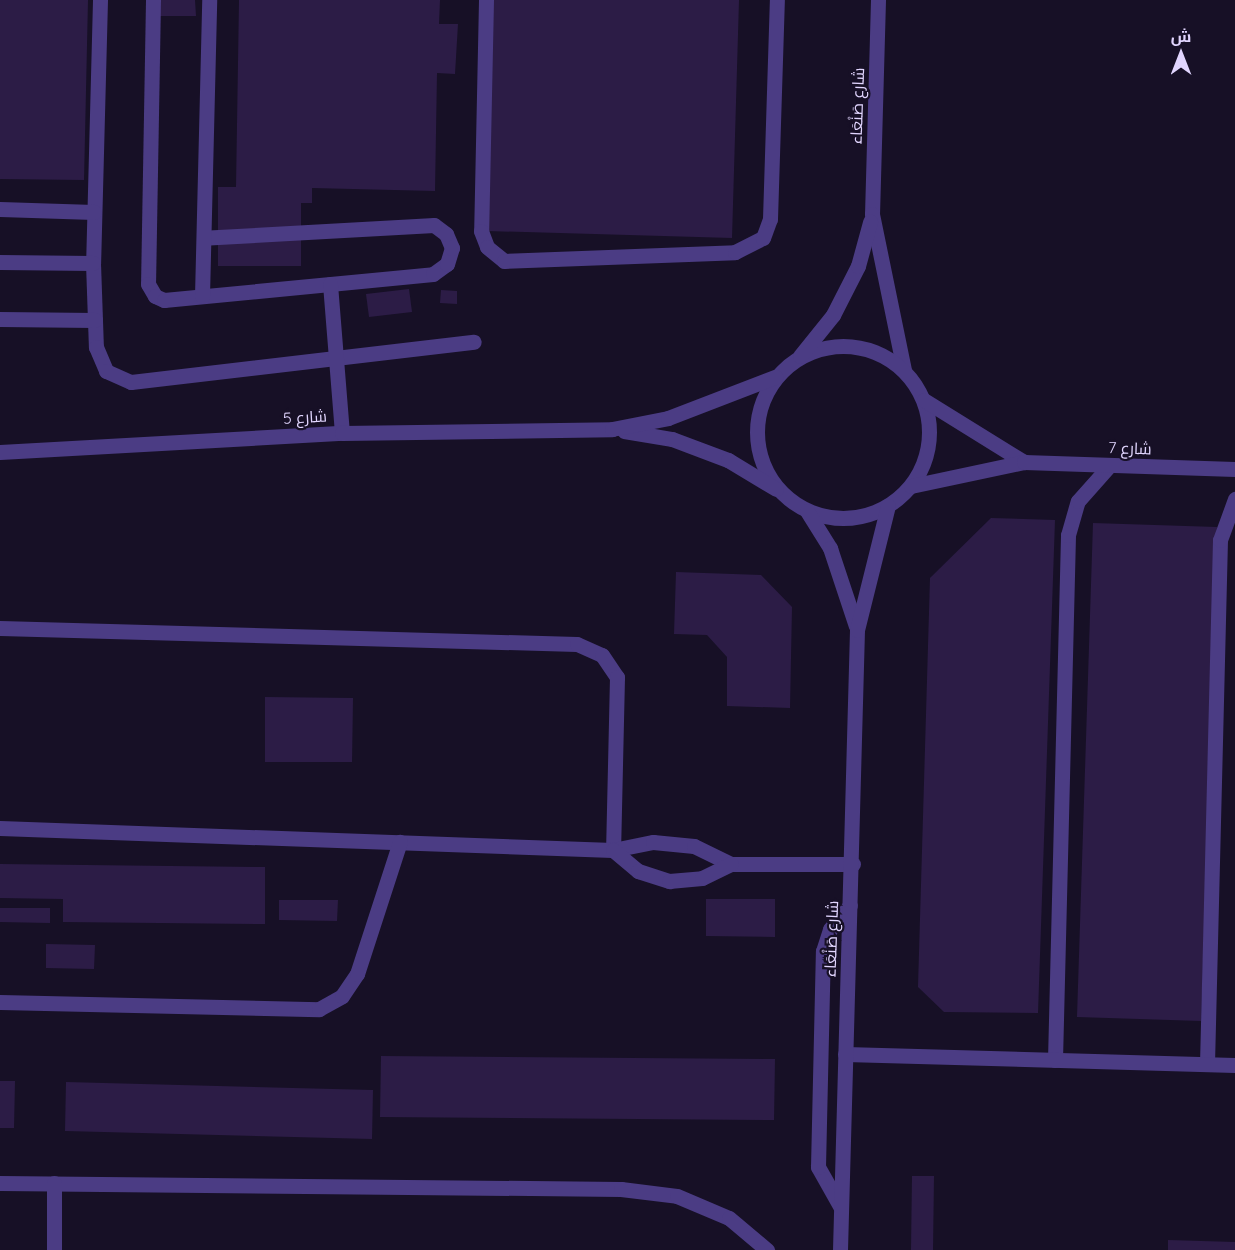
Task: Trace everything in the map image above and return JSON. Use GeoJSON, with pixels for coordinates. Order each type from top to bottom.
{"type":"FeatureCollection","features":[{"type":"Feature","properties":{"kind":"street"},"geometry":{"type":"LineString","coordinates":[[100,0],[93,263],[95,320],[99,359],[116,379],[131,382],[474,342]]}},
{"type":"Feature","properties":{"kind":"street"},"geometry":{"type":"LineString","coordinates":[[153,0],[148,284],[164,300],[433,274],[447,264],[450,241],[434,225],[204,238]]}},
{"type":"Feature","properties":{"kind":"street"},"geometry":{"type":"LineString","coordinates":[[202,296],[209,0]]}},
{"type":"Feature","properties":{"kind":"street"},"geometry":{"type":"LineString","coordinates":[[486,0],[481,231],[487,247],[504,261],[735,252],[763,238],[770,219],[777,0]]}},
{"type":"Feature","properties":{"kind":"street","name":"شارع صَنْعَاء"},"geometry":{"type":"LineString","coordinates":[[878,0],[872,214],[904,370]]}},
{"type":"Feature","properties":{"kind":"street"},"geometry":{"type":"LineString","coordinates":[[0,208],[94,212]]}},
{"type":"Feature","properties":{"kind":"street","name":"شارع صَنْعَاء"},"geometry":{"type":"LineString","coordinates":[[799,357],[843,296],[872,214]]}},
{"type":"Feature","properties":{"kind":"street"},"geometry":{"type":"LineString","coordinates":[[0,262],[93,263]]}},
{"type":"Feature","properties":{"kind":"street"},"geometry":{"type":"LineString","coordinates":[[330,284],[342,434]]}},
{"type":"Feature","properties":{"kind":"street"},"geometry":{"type":"LineString","coordinates":[[0,320],[95,320]]}},
{"type":"Feature","properties":{"kind":"street"},"geometry":{"type":"LineString","coordinates":[[854,346],[881,354],[904,370],[924,400],[929,445],[911,486],[888,506],[862,516],[834,518],[807,511],[780,492],[762,466],[755,435],[760,404],[775,377],[799,357],[825,347],[854,346]]}},
{"type":"Feature","properties":{"kind":"street","name":"شارع 5"},"geometry":{"type":"LineString","coordinates":[[612,429],[679,415],[775,377]]}},
{"type":"Feature","properties":{"kind":"street","name":"شارع 7"},"geometry":{"type":"LineString","coordinates":[[924,400],[1024,462]]}},
{"type":"Feature","properties":{"kind":"street","name":"شارع 5"},"geometry":{"type":"LineString","coordinates":[[0,452],[342,434],[612,429],[672,439],[728,460],[780,492]]}},
{"type":"Feature","properties":{"kind":"street","name":"شارع 7"},"geometry":{"type":"LineString","coordinates":[[911,486],[1024,462],[1235,469]]}},
{"type":"Feature","properties":{"kind":"street"},"geometry":{"type":"LineString","coordinates":[[1055,1060],[1068,535],[1078,501],[1110,465]]}},
{"type":"Feature","properties":{"kind":"street"},"geometry":{"type":"LineString","coordinates":[[1207,1064],[1220,540],[1235,499]]}},
{"type":"Feature","properties":{"kind":"street","name":"شارع صَنْعَاء"},"geometry":{"type":"LineString","coordinates":[[840,1250],[853,864],[857,630],[888,506]]}},
{"type":"Feature","properties":{"kind":"street","name":"شارع صَنْعَاء"},"geometry":{"type":"LineString","coordinates":[[807,511],[834,558],[857,630]]}},
{"type":"Feature","properties":{"kind":"street"},"geometry":{"type":"LineString","coordinates":[[0,628],[577,644],[602,655],[617,678],[613,850]]}},
{"type":"Feature","properties":{"kind":"street"},"geometry":{"type":"LineString","coordinates":[[0,828],[613,850],[653,842],[694,846],[731,864]]}},
{"type":"Feature","properties":{"kind":"street"},"geometry":{"type":"LineString","coordinates":[[0,1002],[319,1009],[342,996],[357,974],[400,842]]}},
{"type":"Feature","properties":{"kind":"street"},"geometry":{"type":"LineString","coordinates":[[613,850],[638,871],[669,881],[702,878],[731,864],[853,864]]}},
{"type":"Feature","properties":{"kind":"street"},"geometry":{"type":"LineString","coordinates":[[840,1206],[818,1167],[823,951],[830,929],[850,905]]}},
{"type":"Feature","properties":{"kind":"street"},"geometry":{"type":"LineString","coordinates":[[845,1054],[1235,1065]]}},
{"type":"Feature","properties":{"kind":"street"},"geometry":{"type":"LineString","coordinates":[[0,1183],[621,1189],[677,1196],[729,1218],[766,1250]]}},
{"type":"Feature","properties":{"kind":"street"},"geometry":{"type":"LineString","coordinates":[[54,1184],[54,1250]]}},
{"type":"Feature","properties":{"kind":"building"},"geometry":{"type":"Polygon","coordinates":[[[0,0],[88,0],[84,180],[0,179],[0,0]]]}},
{"type":"Feature","properties":{"kind":"building"},"geometry":{"type":"Polygon","coordinates":[[[158,0],[195,0],[196,16],[158,16],[158,0]]]}},
{"type":"Feature","properties":{"kind":"building"},"geometry":{"type":"Polygon","coordinates":[[[239,0],[440,0],[439,24],[458,24],[455,74],[437,73],[435,191],[312,188],[312,203],[301,203],[301,266],[218,266],[218,187],[236,187],[239,0]]]}},
{"type":"Feature","properties":{"kind":"building"},"geometry":{"type":"Polygon","coordinates":[[[493,0],[739,0],[732,238],[487,231],[493,0]]]}},
{"type":"Feature","properties":{"kind":"building"},"geometry":{"type":"Polygon","coordinates":[[[409,289],[412,312],[369,317],[366,294],[409,289]]]}},
{"type":"Feature","properties":{"kind":"building"},"geometry":{"type":"Polygon","coordinates":[[[441,290],[457,291],[457,304],[440,303],[441,290]]]}},
{"type":"Feature","properties":{"kind":"building"},"geometry":{"type":"Polygon","coordinates":[[[991,518],[1055,520],[1038,1013],[944,1012],[918,987],[930,578],[991,518]]]}},
{"type":"Feature","properties":{"kind":"building"},"geometry":{"type":"Polygon","coordinates":[[[1093,523],[1217,527],[1201,1021],[1077,1017],[1093,523]]]}},
{"type":"Feature","properties":{"kind":"building"},"geometry":{"type":"Polygon","coordinates":[[[676,572],[761,575],[792,607],[790,708],[727,706],[727,657],[707,635],[674,634],[676,572]]]}},
{"type":"Feature","properties":{"kind":"building"},"geometry":{"type":"Polygon","coordinates":[[[265,697],[353,698],[352,762],[265,762],[265,697]]]}},
{"type":"Feature","properties":{"kind":"building"},"geometry":{"type":"Polygon","coordinates":[[[0,864],[265,867],[265,924],[63,922],[63,899],[0,898],[0,864]]]}},
{"type":"Feature","properties":{"kind":"building"},"geometry":{"type":"Polygon","coordinates":[[[706,899],[775,899],[775,937],[706,936],[706,899]]]}},
{"type":"Feature","properties":{"kind":"building"},"geometry":{"type":"Polygon","coordinates":[[[279,900],[338,900],[337,921],[279,920],[279,900]]]}},
{"type":"Feature","properties":{"kind":"building"},"geometry":{"type":"Polygon","coordinates":[[[0,908],[50,908],[50,923],[0,922],[0,908]]]}},
{"type":"Feature","properties":{"kind":"building"},"geometry":{"type":"Polygon","coordinates":[[[46,944],[95,945],[94,969],[46,968],[46,944]]]}},
{"type":"Feature","properties":{"kind":"building"},"geometry":{"type":"Polygon","coordinates":[[[381,1056],[775,1059],[774,1120],[380,1117],[381,1056]]]}},
{"type":"Feature","properties":{"kind":"building"},"geometry":{"type":"Polygon","coordinates":[[[0,1081],[15,1081],[14,1128],[0,1128],[0,1081]]]}},
{"type":"Feature","properties":{"kind":"building"},"geometry":{"type":"Polygon","coordinates":[[[66,1082],[373,1090],[372,1139],[65,1131],[66,1082]]]}},
{"type":"Feature","properties":{"kind":"building"},"geometry":{"type":"Polygon","coordinates":[[[912,1176],[934,1176],[933,1250],[911,1250],[912,1176]]]}},
{"type":"Feature","properties":{"kind":"building"},"geometry":{"type":"Polygon","coordinates":[[[1168,1240],[1235,1242],[1235,1250],[1168,1250],[1168,1240]]]}}]}
